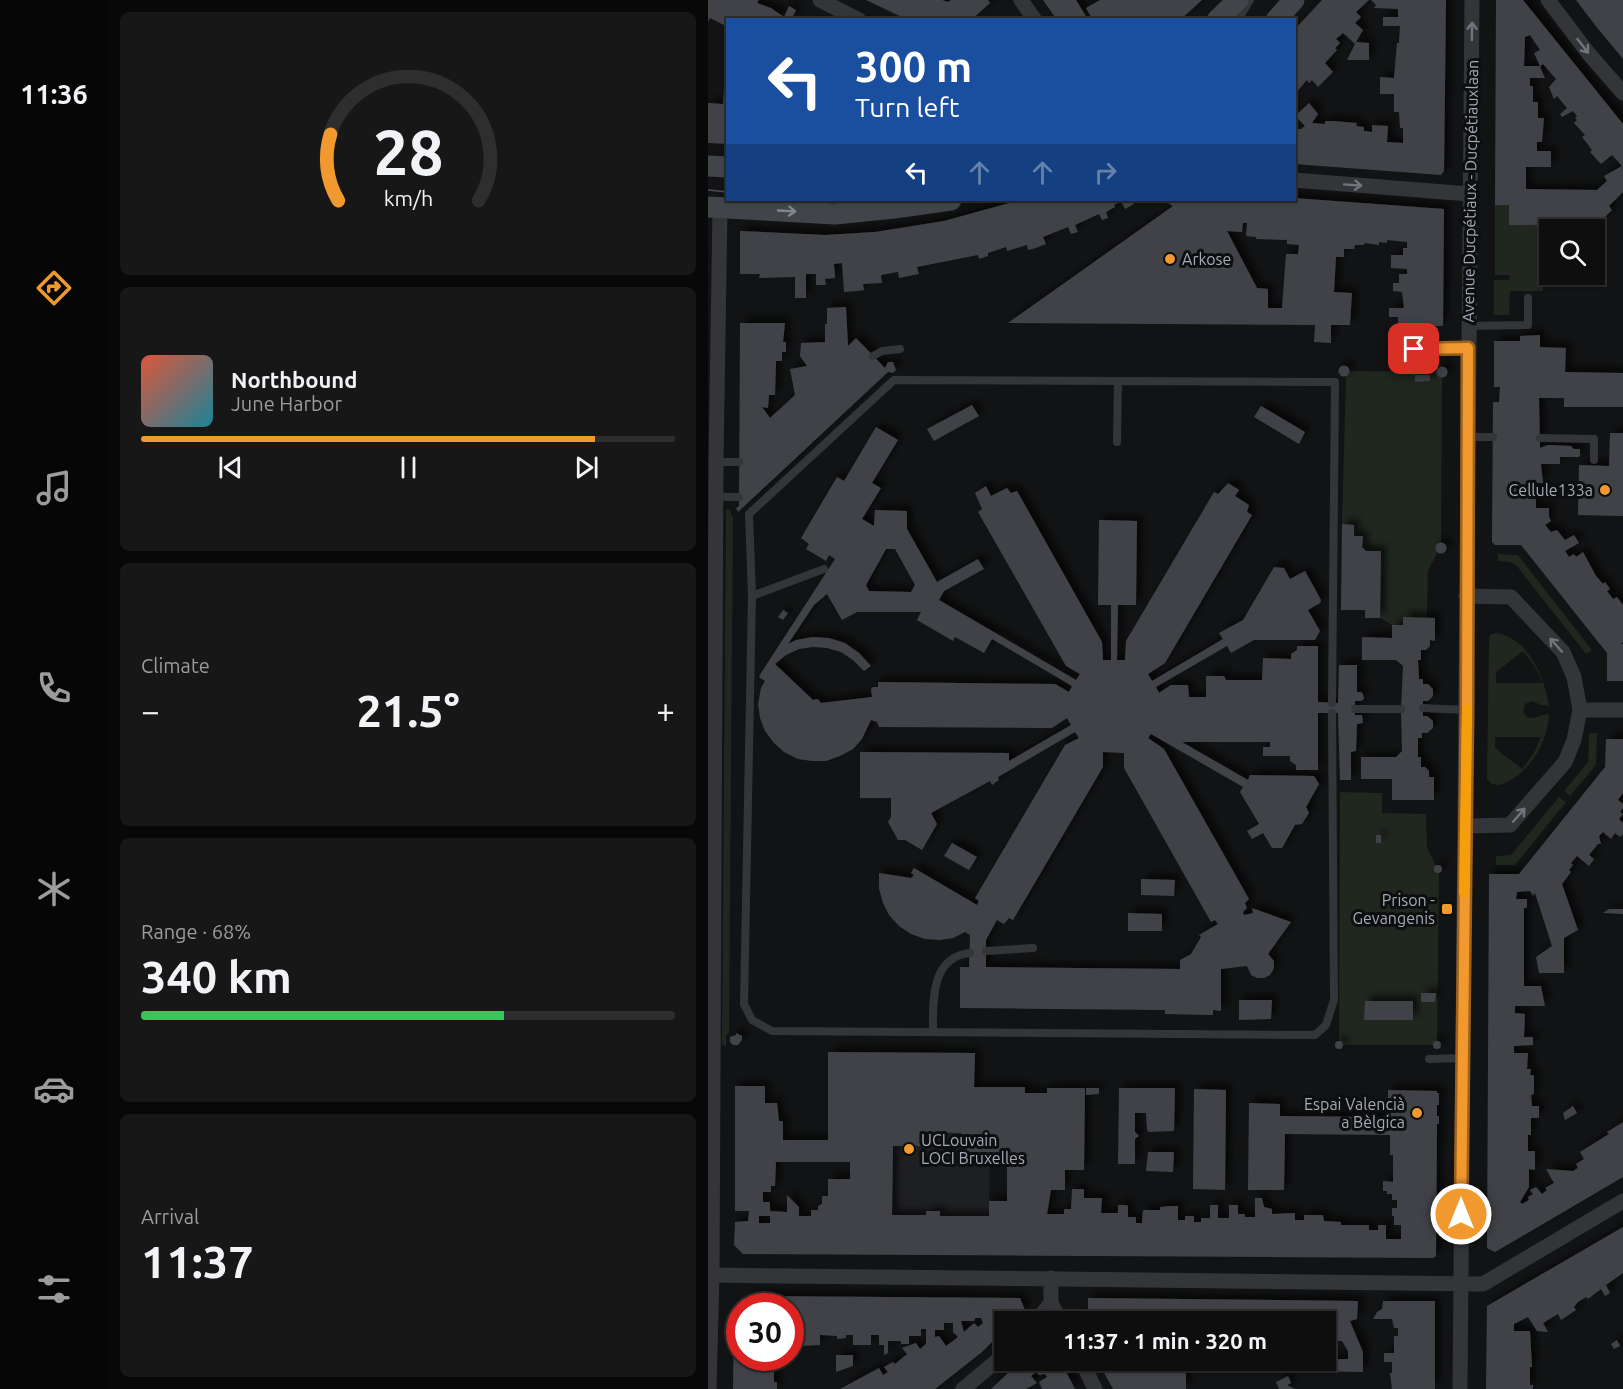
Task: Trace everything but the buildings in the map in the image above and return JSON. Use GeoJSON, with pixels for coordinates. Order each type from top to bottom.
{"type":"FeatureCollection","features":[{"type":"Feature","properties":{"kind":"main road"},"geometry":{"type":"LineString","coordinates":[[1219,18],[1238,0]]}},
{"type":"Feature","properties":{"kind":"main road"},"geometry":{"type":"LineString","coordinates":[[1278,18],[1294,0]]}},
{"type":"Feature","properties":{"kind":"main road"},"geometry":{"type":"LineString","coordinates":[[708,166],[726,167]]}},
{"type":"Feature","properties":{"kind":"main road"},"geometry":{"type":"LineString","coordinates":[[714,207],[835,214],[944,201]]}},
{"type":"Feature","properties":{"kind":"street"},"geometry":{"type":"LineString","coordinates":[[820,0],[856,18]]}},
{"type":"Feature","properties":{"kind":"street"},"geometry":{"type":"LineString","coordinates":[[1021,0],[1034,18]]}},
{"type":"Feature","properties":{"kind":"street","name":"Avenue Ducpétiaux - Ducpétiauxlaan"},"geometry":{"type":"LineString","coordinates":[[1461,1389],[1472,0]]}},
{"type":"Feature","properties":{"kind":"street"},"geometry":{"type":"LineString","coordinates":[[1548,0],[1589,54],[1623,93]]}},
{"type":"Feature","properties":{"kind":"street"},"geometry":{"type":"LineString","coordinates":[[1296,180],[1469,194]]}},
{"type":"Feature","properties":{"kind":"street"},"geometry":{"type":"LineString","coordinates":[[709,1389],[716,498],[714,207]]}},
{"type":"Feature","properties":{"kind":"street"},"geometry":{"type":"LineString","coordinates":[[1465,826],[1510,825],[1565,762],[1574,740],[1580,710],[1574,677],[1563,652],[1511,597],[1466,596]]}},
{"type":"Feature","properties":{"kind":"street"},"geometry":{"type":"LineString","coordinates":[[1580,710],[1623,710]]}},
{"type":"Feature","properties":{"kind":"street"},"geometry":{"type":"LineString","coordinates":[[710,1275],[1483,1284],[1623,1201]]}},
{"type":"Feature","properties":{"kind":"street"},"geometry":{"type":"LineString","coordinates":[[1051,1278],[1051,1304],[1054,1311]]}},
{"type":"Feature","properties":{"kind":"street"},"geometry":{"type":"LineString","coordinates":[[1045,1311],[1051,1304]]}},
{"type":"Feature","properties":{"kind":"street"},"geometry":{"type":"LineString","coordinates":[[963,1389],[994,1363]]}},
{"type":"Feature","properties":{"kind":"street"},"geometry":{"type":"LineString","coordinates":[[1086,1371],[1095,1389]]}},
{"type":"Feature","properties":{"kind":"lane"},"geometry":{"type":"LineString","coordinates":[[1239,18],[1250,0]]}},
{"type":"Feature","properties":{"kind":"lane"},"geometry":{"type":"LineString","coordinates":[[1468,326],[1528,325],[1528,298]]}},
{"type":"Feature","properties":{"kind":"lane"},"geometry":{"type":"LineString","coordinates":[[873,356],[882,351],[900,348]]}},
{"type":"Feature","properties":{"kind":"lane"},"geometry":{"type":"LineString","coordinates":[[1414,349],[1468,348]]}},
{"type":"Feature","properties":{"kind":"lane"},"geometry":{"type":"LineString","coordinates":[[1332,702],[1335,382],[894,380],[749,514],[752,596],[744,1004],[752,1020],[772,1031],[1315,1035],[1326,1025],[1334,1000],[1332,713]]}},
{"type":"Feature","properties":{"kind":"lane"},"geometry":{"type":"LineString","coordinates":[[1117,442],[1118,381]]}},
{"type":"Feature","properties":{"kind":"lane"},"geometry":{"type":"LineString","coordinates":[[1467,437],[1493,437]]}},
{"type":"Feature","properties":{"kind":"lane"},"geometry":{"type":"LineString","coordinates":[[1540,438],[1593,439],[1593,460]]}},
{"type":"Feature","properties":{"kind":"lane"},"geometry":{"type":"LineString","coordinates":[[716,462],[739,462]]}},
{"type":"Feature","properties":{"kind":"lane"},"geometry":{"type":"LineString","coordinates":[[716,498],[739,496]]}},
{"type":"Feature","properties":{"kind":"lane"},"geometry":{"type":"LineString","coordinates":[[752,596],[824,569]]}},
{"type":"Feature","properties":{"kind":"lane"},"geometry":{"type":"LineString","coordinates":[[1423,708],[1467,710]]}},
{"type":"Feature","properties":{"kind":"lane"},"geometry":{"type":"LineString","coordinates":[[1355,709],[1401,709]]}},
{"type":"Feature","properties":{"kind":"lane"},"geometry":{"type":"LineString","coordinates":[[986,951],[1033,948]]}},
{"type":"Feature","properties":{"kind":"lane"},"geometry":{"type":"LineString","coordinates":[[933,1032],[932,996],[937,980],[947,964],[960,954],[970,953]]}},
{"type":"Feature","properties":{"kind":"lane"},"geometry":{"type":"LineString","coordinates":[[1429,1059],[1463,1058]]}},
{"type":"Feature","properties":{"kind":"shaded area"},"geometry":{"type":"Polygon","coordinates":[[[1495,205],[1509,205],[1510,225],[1539,226],[1539,285],[1543,285],[1543,291],[1510,291],[1509,315],[1494,315],[1494,280],[1509,280],[1510,275],[1495,275],[1495,205]]]}},
{"type":"Feature","properties":{"kind":"shaded area"},"geometry":{"type":"Polygon","coordinates":[[[1349,371],[1437,372],[1439,377],[1442,377],[1441,543],[1436,546],[1437,553],[1428,571],[1427,617],[1404,617],[1403,625],[1392,625],[1380,618],[1381,551],[1366,551],[1362,547],[1363,536],[1354,536],[1354,525],[1342,524],[1346,376],[1349,371]]]}},
{"type":"Feature","properties":{"kind":"shaded area"},"geometry":{"type":"Polygon","coordinates":[[[726,509],[729,509],[733,518],[729,1032],[726,1036],[726,1047],[722,1043],[726,509]]]}},
{"type":"Feature","properties":{"kind":"shaded area"},"geometry":{"type":"Polygon","coordinates":[[[1498,554],[1518,555],[1592,650],[1586,654],[1516,565],[1498,561],[1498,554]]]}},
{"type":"Feature","properties":{"kind":"shaded area"},"geometry":{"type":"Polygon","coordinates":[[[1496,633],[1507,636],[1526,650],[1544,683],[1549,706],[1532,701],[1525,704],[1523,712],[1527,717],[1533,718],[1549,714],[1545,736],[1527,766],[1509,781],[1499,785],[1491,784],[1487,778],[1490,635],[1496,633]],[[1523,651],[1496,672],[1496,683],[1543,683],[1523,651]],[[1495,737],[1495,748],[1522,769],[1534,753],[1541,737],[1495,737]]]}},
{"type":"Feature","properties":{"kind":"shaded area"},"geometry":{"type":"Polygon","coordinates":[[[1589,733],[1597,733],[1596,765],[1570,796],[1564,791],[1588,762],[1589,733]]]}},
{"type":"Feature","properties":{"kind":"shaded area"},"geometry":{"type":"Polygon","coordinates":[[[1340,792],[1382,793],[1382,813],[1426,814],[1427,848],[1436,866],[1435,871],[1439,873],[1437,1042],[1433,1045],[1343,1045],[1339,1041],[1340,792]]]}},
{"type":"Feature","properties":{"kind":"shaded area"},"geometry":{"type":"Polygon","coordinates":[[[1559,797],[1566,802],[1515,865],[1496,865],[1496,856],[1511,855],[1559,797]]]}},
{"type":"Feature","properties":{"kind":"shaded area","name":"UCLouvain LOCI Bruxelles"},"geometry":{"type":"Polygon","coordinates":[[[828,1052],[975,1053],[974,1087],[990,1124],[989,1216],[878,1255],[877,1162],[828,1162],[828,1052]]]}},
{"type":"Feature","properties":{"kind":"tram line"},"geometry":{"type":"LineString","coordinates":[[708,190],[726,192]]}},
{"type":"Feature","properties":{"kind":"slow traffic"},"geometry":{"type":"LineString","coordinates":[[1464,893],[1467,709]]}},
{"type":"Feature","properties":{"kind":"place","name":"Arkose"},"geometry":{"type":"Point","coordinates":[1170,259]}},
{"type":"Feature","properties":{"kind":"place","name":"Cellule133a"},"geometry":{"type":"Point","coordinates":[1605,490]}},
{"type":"Feature","properties":{"kind":"place","name":"Prison - Gevangenis"},"geometry":{"type":"Point","coordinates":[1447,909]}},
{"type":"Feature","properties":{"kind":"place","name":"Espai Valencià a Bèlgica"},"geometry":{"type":"Point","coordinates":[1417,1113]}},
{"type":"Feature","properties":{"kind":"place","name":"UCLouvain LOCI Bruxelles"},"geometry":{"type":"Point","coordinates":[909,1149]}},
{"type":"Feature","properties":{"kind":"route"},"geometry":{"type":"LineString","coordinates":[[1414,349],[1468,348],[1467,710],[1461,1214]]}}]}
